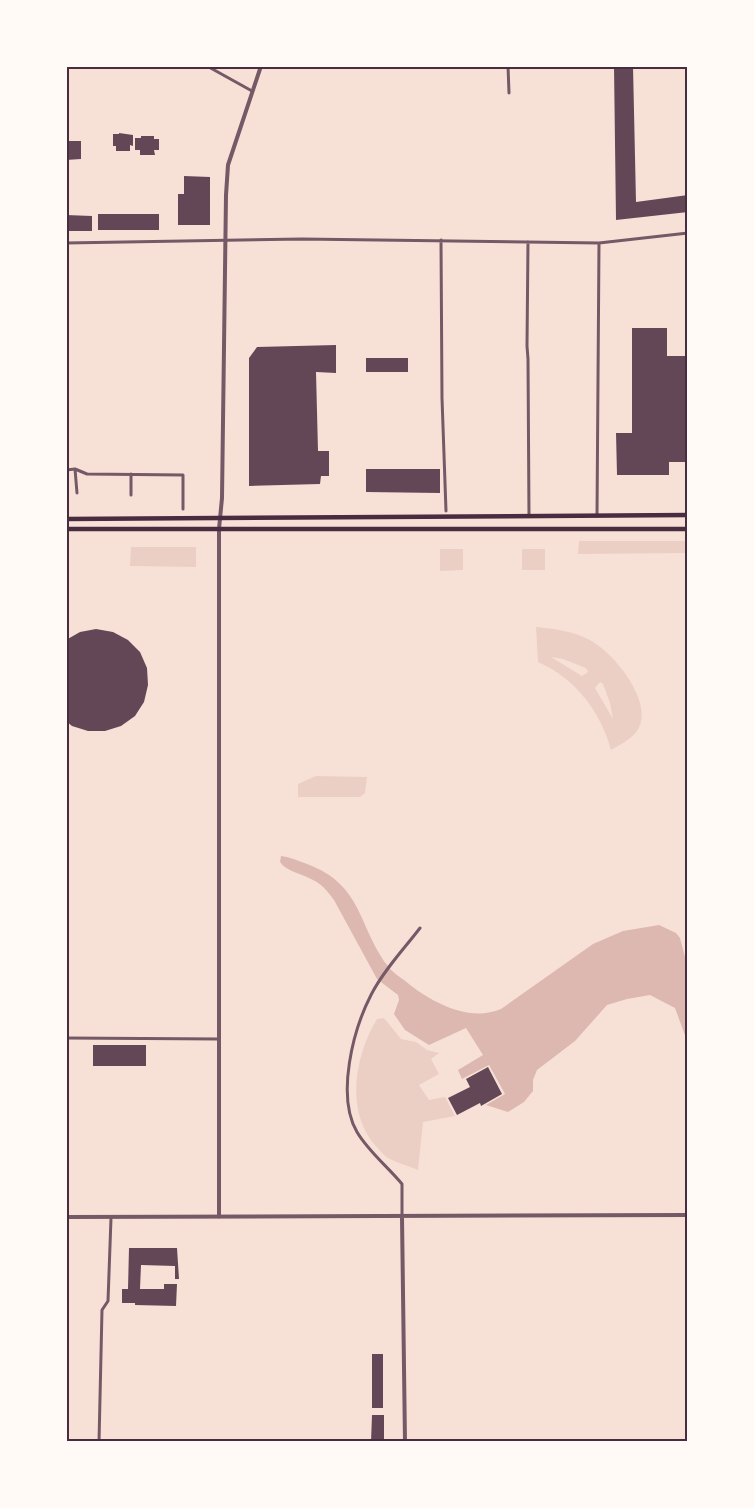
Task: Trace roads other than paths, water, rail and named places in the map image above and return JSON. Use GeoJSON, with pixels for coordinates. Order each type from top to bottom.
{"type":"FeatureCollection","features":[{"type":"Feature","properties":{"kind":"main road"},"geometry":{"type":"LineString","coordinates":[[66,519],[688,515]]}},
{"type":"Feature","properties":{"kind":"main road"},"geometry":{"type":"LineString","coordinates":[[66,530],[688,529]]}},
{"type":"Feature","properties":{"kind":"street"},"geometry":{"type":"LineString","coordinates":[[207,66],[252,91]]}},
{"type":"Feature","properties":{"kind":"street"},"geometry":{"type":"LineString","coordinates":[[219,1217],[219,529],[225,240],[228,165],[261,66]]}},
{"type":"Feature","properties":{"kind":"street"},"geometry":{"type":"LineString","coordinates":[[508,66],[509,93]]}},
{"type":"Feature","properties":{"kind":"street"},"geometry":{"type":"LineString","coordinates":[[66,243],[225,240],[600,243],[688,233]]}},
{"type":"Feature","properties":{"kind":"street"},"geometry":{"type":"LineString","coordinates":[[441,240],[442,398],[446,511]]}},
{"type":"Feature","properties":{"kind":"street"},"geometry":{"type":"LineString","coordinates":[[528,242],[529,516]]}},
{"type":"Feature","properties":{"kind":"street"},"geometry":{"type":"LineString","coordinates":[[597,516],[600,243]]}},
{"type":"Feature","properties":{"kind":"street"},"geometry":{"type":"LineString","coordinates":[[66,470],[75,469],[87,474],[183,475],[183,509]]}},
{"type":"Feature","properties":{"kind":"street"},"geometry":{"type":"LineString","coordinates":[[75,469],[77,493]]}},
{"type":"Feature","properties":{"kind":"street"},"geometry":{"type":"LineString","coordinates":[[131,474],[131,495]]}},
{"type":"Feature","properties":{"kind":"street"},"geometry":{"type":"LineString","coordinates":[[405,1442],[402,1184],[357,1131],[351,1116],[348,1097],[352,1047],[370,996],[420,928]]}},
{"type":"Feature","properties":{"kind":"street"},"geometry":{"type":"LineString","coordinates":[[66,1038],[219,1039]]}},
{"type":"Feature","properties":{"kind":"street"},"geometry":{"type":"LineString","coordinates":[[66,1217],[688,1215]]}},
{"type":"Feature","properties":{"kind":"street"},"geometry":{"type":"LineString","coordinates":[[99,1442],[102,1310],[108,1301],[111,1218]]}}]}
